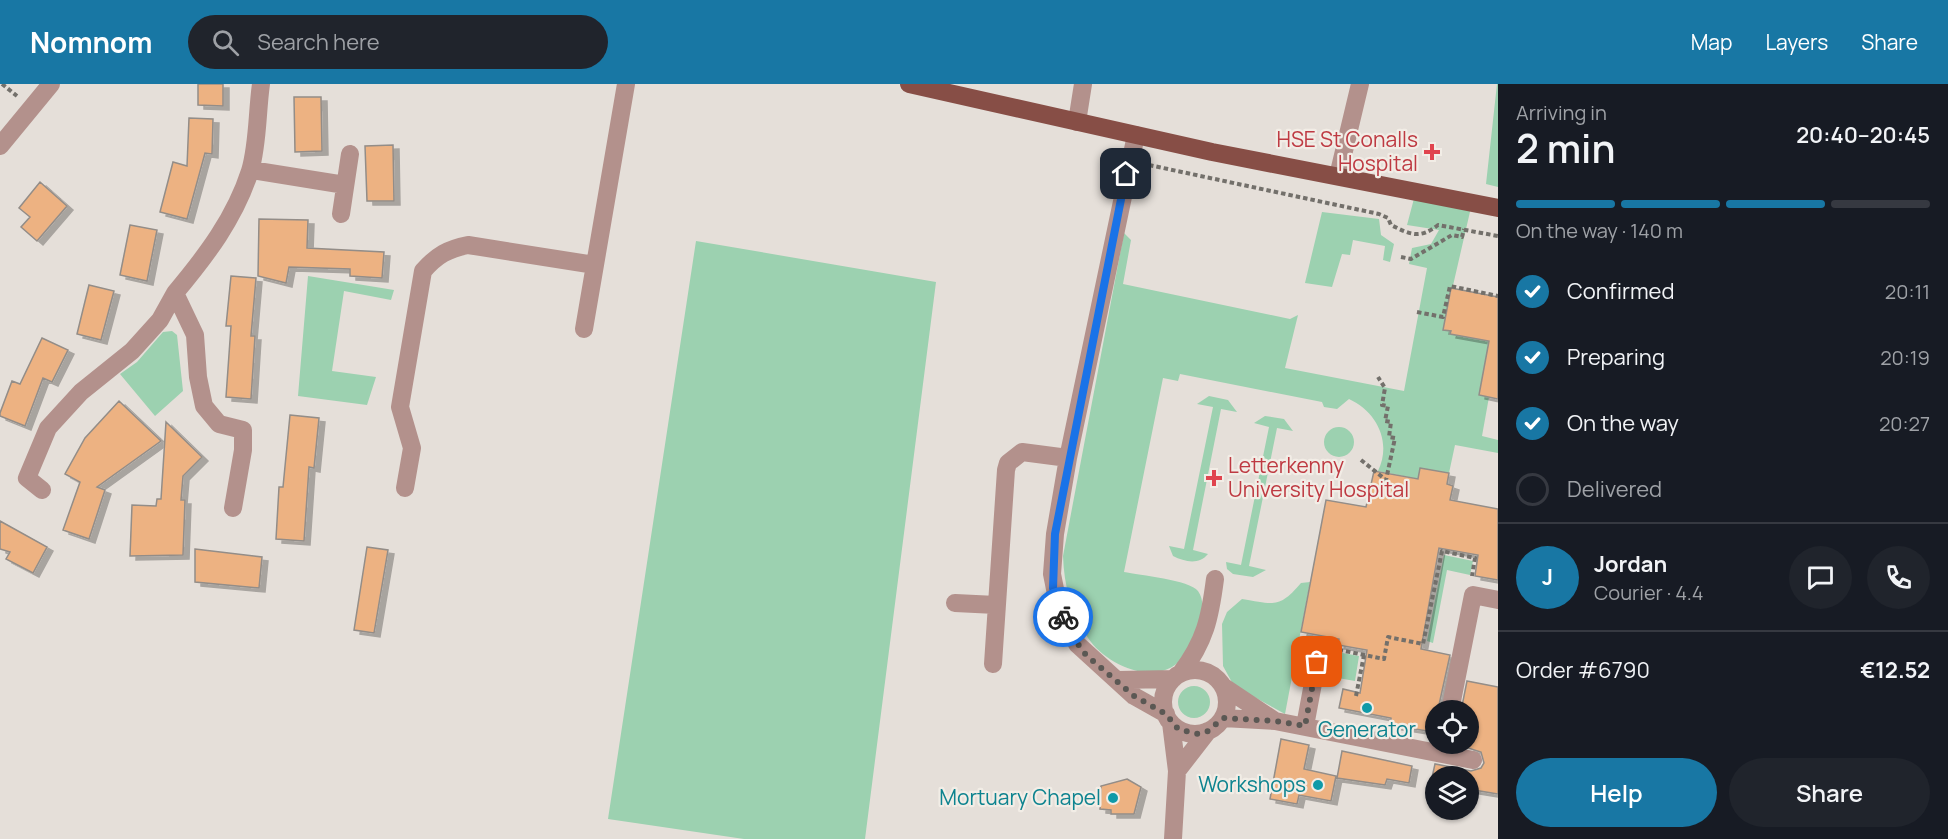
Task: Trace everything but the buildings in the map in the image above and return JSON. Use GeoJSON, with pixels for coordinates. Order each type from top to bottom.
{"type":"FeatureCollection","features":[{"type":"Feature","properties":{"kind":"main road"},"geometry":{"type":"LineString","coordinates":[[909,84],[1136,135],[1498,208]]}},
{"type":"Feature","properties":{"kind":"street"},"geometry":{"type":"LineString","coordinates":[[0,146],[51,84]]}},
{"type":"Feature","properties":{"kind":"street"},"geometry":{"type":"LineString","coordinates":[[42,490],[27,478],[48,428],[81,392],[132,351],[160,320],[175,293],[211,250],[239,199],[250,170],[261,84]]}},
{"type":"Feature","properties":{"kind":"street"},"geometry":{"type":"LineString","coordinates":[[584,329],[626,84]]}},
{"type":"Feature","properties":{"kind":"street"},"geometry":{"type":"LineString","coordinates":[[1077,122],[1083,84]]}},
{"type":"Feature","properties":{"kind":"street"},"geometry":{"type":"LineString","coordinates":[[1338,176],[1360,84]]}},
{"type":"Feature","properties":{"kind":"street"},"geometry":{"type":"LineString","coordinates":[[1136,135],[1068,458],[1053,548],[1053,588],[1063,618],[1077,644],[1086,655],[1134,696],[1188,733],[1208,731]]}},
{"type":"Feature","properties":{"kind":"street"},"geometry":{"type":"LineString","coordinates":[[341,214],[350,154]]}},
{"type":"Feature","properties":{"kind":"street"},"geometry":{"type":"LineString","coordinates":[[250,170],[345,185]]}},
{"type":"Feature","properties":{"kind":"street"},"geometry":{"type":"LineString","coordinates":[[405,488],[412,448],[400,407],[423,271],[434,258],[449,249],[468,245],[595,265]]}},
{"type":"Feature","properties":{"kind":"street"},"geometry":{"type":"LineString","coordinates":[[175,293],[195,335],[198,377],[204,406],[219,424],[243,430],[243,450],[233,508]]}},
{"type":"Feature","properties":{"kind":"street"},"geometry":{"type":"LineString","coordinates":[[993,664],[1003,480],[1008,463],[1022,452],[1029,451],[1068,458]]}},
{"type":"Feature","properties":{"kind":"street"},"geometry":{"type":"LineString","coordinates":[[1173,839],[1177,771],[1164,698],[1177,676],[1197,652],[1205,636],[1215,579]]}},
{"type":"Feature","properties":{"kind":"street"},"geometry":{"type":"LineString","coordinates":[[1452,700],[1473,595],[1498,600]]}},
{"type":"Feature","properties":{"kind":"street"},"geometry":{"type":"LineString","coordinates":[[955,603],[996,605]]}},
{"type":"Feature","properties":{"kind":"street"},"geometry":{"type":"LineString","coordinates":[[1177,771],[1208,731],[1223,718],[1227,706],[1205,636]]}},
{"type":"Feature","properties":{"kind":"street"},"geometry":{"type":"LineString","coordinates":[[1305,726],[1317,662]]}},
{"type":"Feature","properties":{"kind":"street"},"geometry":{"type":"LineString","coordinates":[[1118,680],[1177,676],[1196,669],[1220,682],[1275,721]]}},
{"type":"Feature","properties":{"kind":"street"},"geometry":{"type":"LineString","coordinates":[[1223,718],[1275,721],[1425,746]]}},
{"type":"Feature","properties":{"kind":"street"},"geometry":{"type":"LineString","coordinates":[[1457,754],[1473,760]]}},
{"type":"Feature","properties":{"kind":"path"},"geometry":{"type":"LineString","coordinates":[[1129,161],[1379,214],[1388,218],[1391,225],[1411,233],[1426,234],[1438,225],[1498,236]]}},
{"type":"Feature","properties":{"kind":"path"},"geometry":{"type":"LineString","coordinates":[[1401,257],[1411,259],[1452,235],[1462,237],[1464,229]]}},
{"type":"Feature","properties":{"kind":"path"},"geometry":{"type":"LineString","coordinates":[[1417,312],[1443,317],[1450,286],[1498,296]]}},
{"type":"Feature","properties":{"kind":"path"},"geometry":{"type":"LineString","coordinates":[[1361,460],[1386,480],[1395,438],[1389,436],[1392,422],[1385,421],[1388,406],[1382,405],[1385,388],[1378,377]]}},
{"type":"Feature","properties":{"kind":"path"},"geometry":{"type":"LineString","coordinates":[[1317,662],[1340,650],[1384,659],[1388,637],[1423,644],[1442,551],[1475,558],[1471,577]]}},
{"type":"Feature","properties":{"kind":"path"},"geometry":{"type":"LineString","coordinates":[[1356,696],[1364,655]]}},
{"type":"Feature","properties":{"kind":"green space"},"geometry":{"type":"Polygon","coordinates":[[[1498,84],[1498,187],[1486,184],[1498,84]]]}},
{"type":"Feature","properties":{"kind":"green space"},"geometry":{"type":"Polygon","coordinates":[[[1416,191],[1472,203],[1443,329],[1451,331],[1450,334],[1489,341],[1479,395],[1489,397],[1482,436],[1498,440],[1498,453],[1455,445],[1449,473],[1420,468],[1418,479],[1378,471],[1383,449],[1379,429],[1367,412],[1349,399],[1337,409],[1324,407],[1322,402],[1180,374],[1178,381],[1163,378],[1124,572],[1175,581],[1193,587],[1200,595],[1201,613],[1187,652],[1171,668],[1158,672],[1132,670],[1106,657],[1088,638],[1073,609],[1065,578],[1063,556],[1124,233],[1131,240],[1123,284],[1290,319],[1298,315],[1285,368],[1404,391],[1427,268],[1409,264],[1412,248],[1431,244],[1439,230],[1407,225],[1416,191]]]}},
{"type":"Feature","properties":{"kind":"green space"},"geometry":{"type":"Polygon","coordinates":[[[1322,212],[1379,219],[1381,235],[1394,244],[1390,262],[1383,260],[1385,246],[1353,240],[1350,255],[1342,254],[1332,287],[1305,283],[1322,212]]]}},
{"type":"Feature","properties":{"kind":"green space"},"geometry":{"type":"Polygon","coordinates":[[[696,241],[936,282],[865,839],[744,839],[608,819],[696,241]]]}},
{"type":"Feature","properties":{"kind":"green space"},"geometry":{"type":"Polygon","coordinates":[[[308,276],[394,290],[391,300],[344,291],[332,371],[376,377],[367,405],[298,396],[308,276]]]}},
{"type":"Feature","properties":{"kind":"green space"},"geometry":{"type":"Polygon","coordinates":[[[172,331],[177,335],[183,391],[155,416],[120,374],[137,362],[163,332],[172,331]]]}},
{"type":"Feature","properties":{"kind":"green space"},"geometry":{"type":"Polygon","coordinates":[[[1209,396],[1228,400],[1237,412],[1221,409],[1193,550],[1208,554],[1200,560],[1187,561],[1173,556],[1169,546],[1184,549],[1213,407],[1197,404],[1209,396]]]}},
{"type":"Feature","properties":{"kind":"green space"},"geometry":{"type":"Polygon","coordinates":[[[1265,416],[1284,419],[1293,431],[1277,428],[1249,566],[1266,570],[1253,577],[1233,574],[1227,569],[1226,562],[1241,565],[1269,427],[1254,423],[1265,416]]]}},
{"type":"Feature","properties":{"kind":"green space"},"geometry":{"type":"Polygon","coordinates":[[[1339,427],[1350,431],[1354,442],[1350,453],[1339,457],[1328,453],[1324,442],[1328,431],[1339,427]]]}},
{"type":"Feature","properties":{"kind":"green space"},"geometry":{"type":"Polygon","coordinates":[[[1444,555],[1473,561],[1470,575],[1447,570],[1433,643],[1427,641],[1444,555]]]}},
{"type":"Feature","properties":{"kind":"green space"},"geometry":{"type":"Polygon","coordinates":[[[1310,582],[1285,714],[1234,686],[1223,666],[1222,624],[1227,612],[1242,599],[1275,603],[1287,597],[1301,583],[1310,582]]]}},
{"type":"Feature","properties":{"kind":"green space"},"geometry":{"type":"Polygon","coordinates":[[[1337,652],[1359,656],[1355,681],[1332,677],[1337,652]]]}},
{"type":"Feature","properties":{"kind":"green space"},"geometry":{"type":"Polygon","coordinates":[[[1194,686],[1205,691],[1210,702],[1205,713],[1194,718],[1183,713],[1178,702],[1183,691],[1194,686]]]}},
{"type":"Feature","properties":{"kind":"way so far"},"geometry":{"type":"LineString","coordinates":[[1063,617],[1069,632],[1086,655],[1134,696],[1166,714],[1178,729],[1192,734],[1208,731],[1223,718],[1275,721],[1305,726],[1317,662]]}},
{"type":"Feature","properties":{"kind":"place","name":"HSE St Conalls Hospital"},"geometry":{"type":"Point","coordinates":[1432,152]}},
{"type":"Feature","properties":{"kind":"place","name":"Letterkenny University Hospital"},"geometry":{"type":"Point","coordinates":[1214,478]}},
{"type":"Feature","properties":{"kind":"place","name":"Generator"},"geometry":{"type":"Point","coordinates":[1367,708]}},
{"type":"Feature","properties":{"kind":"place","name":"Workshops"},"geometry":{"type":"Point","coordinates":[1318,785]}},
{"type":"Feature","properties":{"kind":"place","name":"Mortuary Chapel"},"geometry":{"type":"Point","coordinates":[1113,798]}},
{"type":"Feature","properties":{"kind":"route"},"geometry":{"type":"LineString","coordinates":[[1063,617],[1053,588],[1053,548],[1068,458],[1126,174]]}}]}
